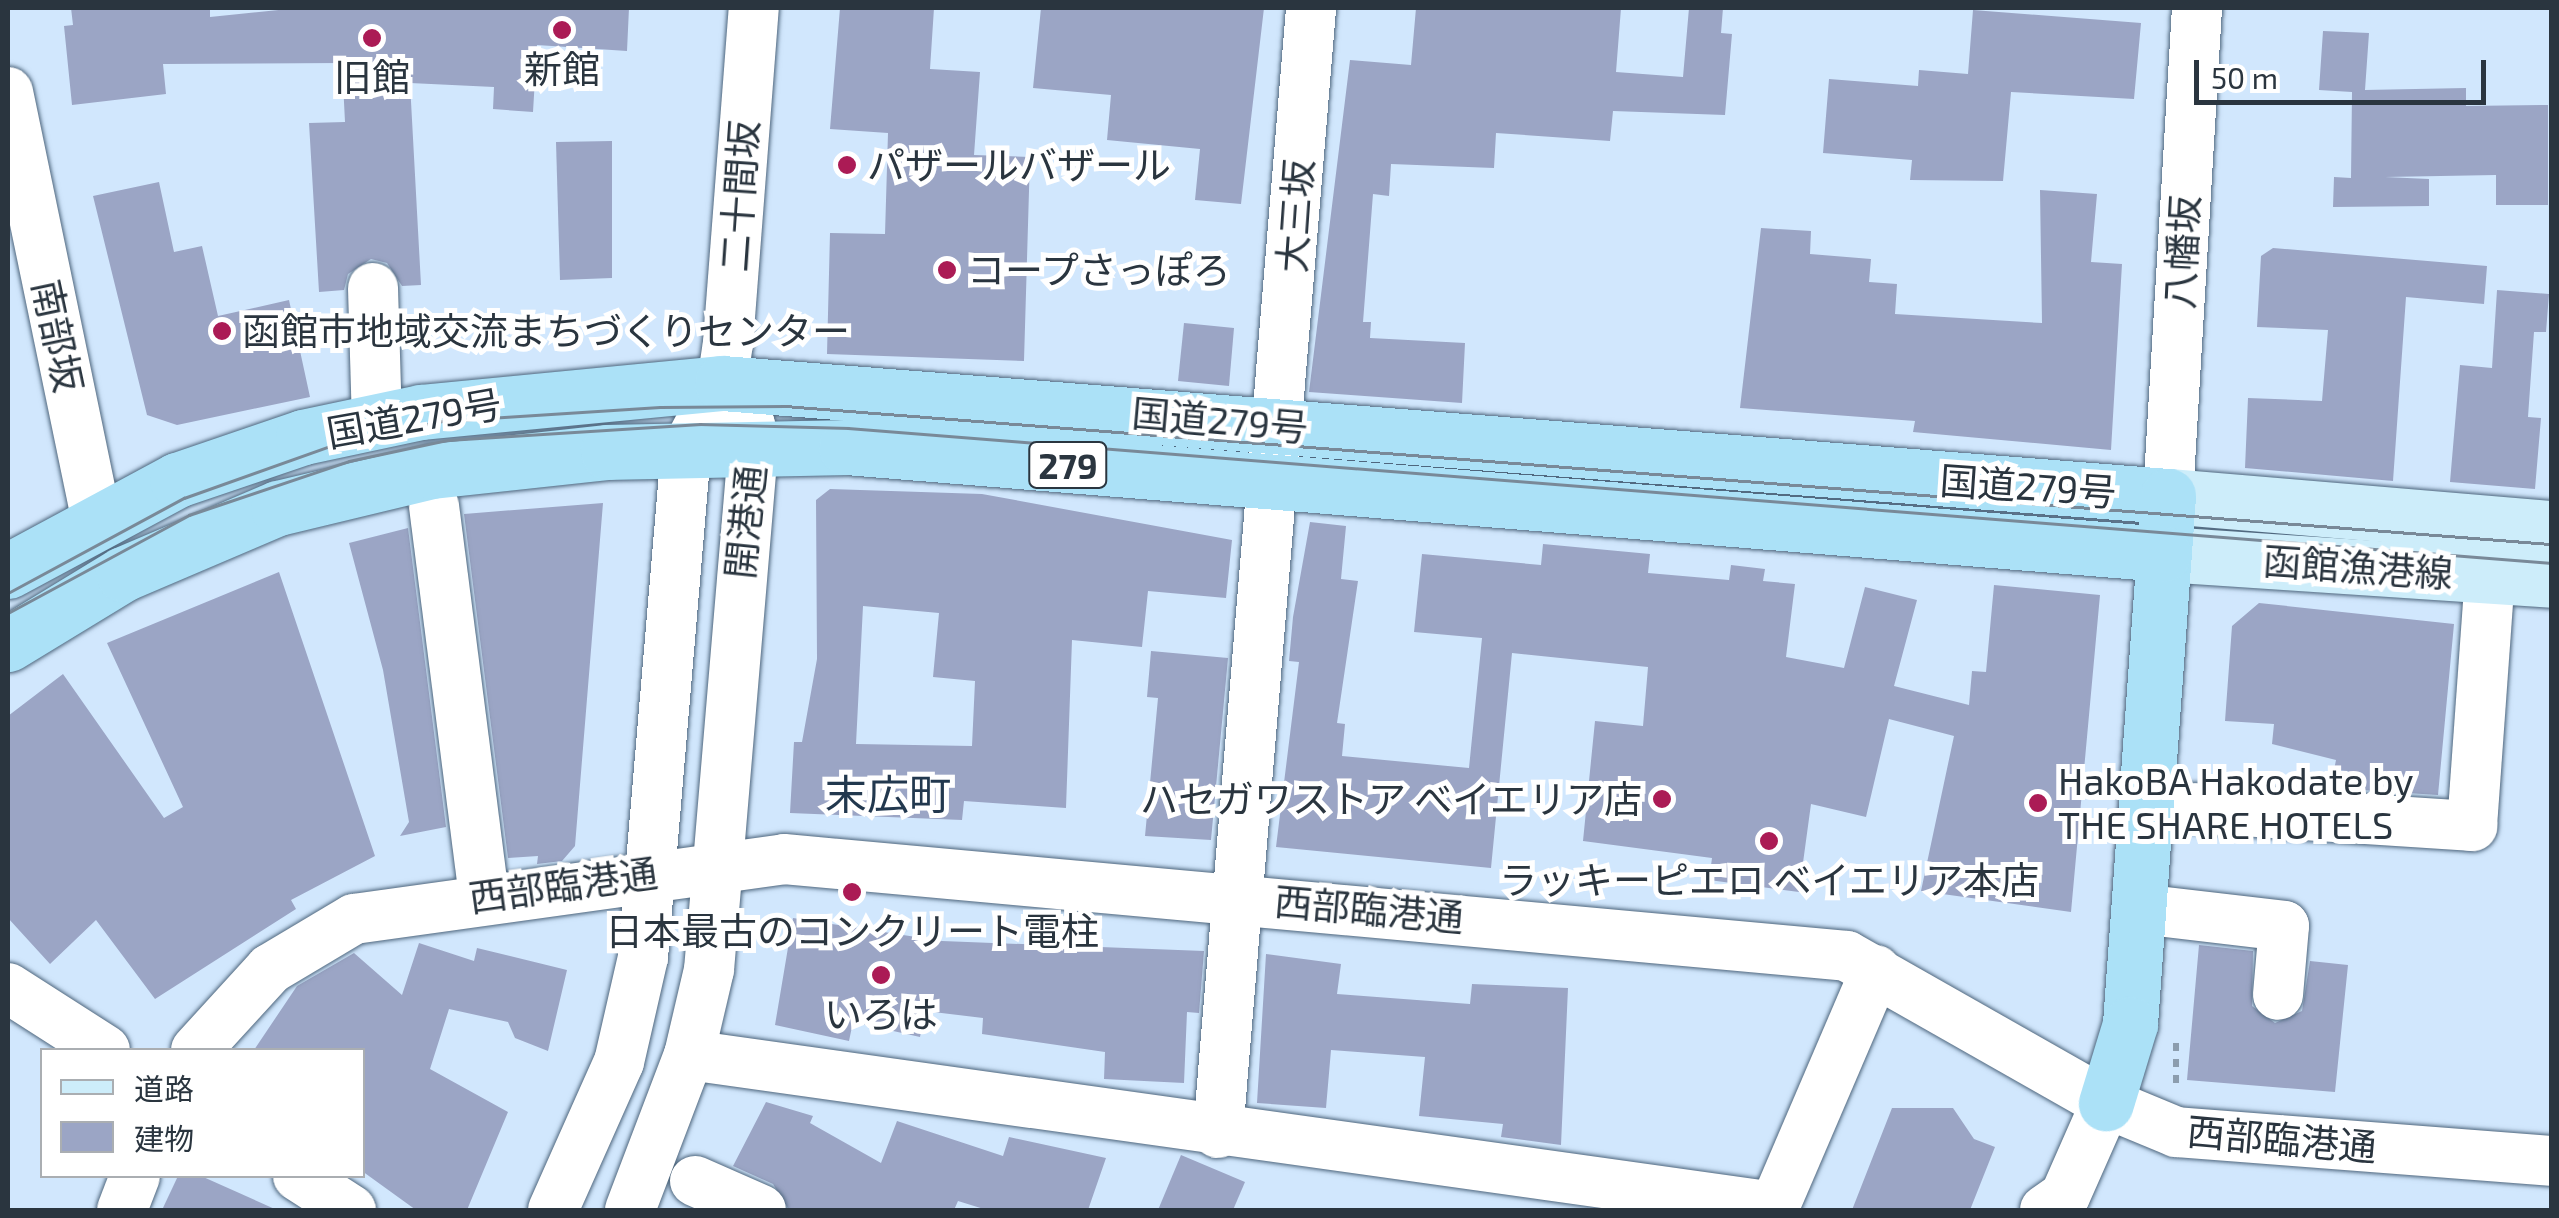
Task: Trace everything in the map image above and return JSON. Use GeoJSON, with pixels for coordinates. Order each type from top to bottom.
{"type":"FeatureCollection","features":[{"type":"Feature","properties":{"kind":"highway","name":"国道279号"},"geometry":{"type":"LineString","coordinates":[[8,571],[97,521],[233,459],[387,419],[722,383],[2168,496],[2130,1024],[2106,1103]]}},
{"type":"Feature","properties":{"kind":"highway","name":"国道279号"},"geometry":{"type":"LineString","coordinates":[[8,644],[198,540],[347,488],[500,462],[686,450],[846,447],[2164,554]]}},
{"type":"Feature","properties":{"kind":"main road","name":"函館漁港線"},"geometry":{"type":"LineString","coordinates":[[2168,496],[2552,528]]}},
{"type":"Feature","properties":{"kind":"main road","name":"函館漁港線"},"geometry":{"type":"LineString","coordinates":[[2164,554],[2552,580]]}},
{"type":"Feature","properties":{"kind":"street","name":"二十間坂"},"geometry":{"type":"LineString","coordinates":[[722,383],[754,8]]}},
{"type":"Feature","properties":{"kind":"street","name":"大三坂"},"geometry":{"type":"LineString","coordinates":[[1218,1133],[1242,897],[1311,8]]}},
{"type":"Feature","properties":{"kind":"street","name":"八幡坂"},"geometry":{"type":"LineString","coordinates":[[2168,496],[2197,8]]}},
{"type":"Feature","properties":{"kind":"street","name":"南部坂"},"geometry":{"type":"LineString","coordinates":[[8,92],[18,192],[97,521]]}},
{"type":"Feature","properties":{"kind":"street"},"geometry":{"type":"LineString","coordinates":[[374,307],[368,332],[387,419]]}},
{"type":"Feature","properties":{"kind":"street","name":"開港通"},"geometry":{"type":"LineString","coordinates":[[553,1210],[620,1062],[652,875],[686,450],[722,383],[750,425],[753,449],[721,862],[689,1055],[630,1210]]}},
{"type":"Feature","properties":{"kind":"street"},"geometry":{"type":"LineString","coordinates":[[434,506],[484,898]]}},
{"type":"Feature","properties":{"kind":"street"},"geometry":{"type":"LineString","coordinates":[[2194,808],[2472,826],[2488,604]]}},
{"type":"Feature","properties":{"kind":"street","name":"西部臨港通"},"geometry":{"type":"LineString","coordinates":[[198,1048],[270,970],[324,930],[382,910],[652,875],[721,862],[1242,897],[1805,951],[1876,970],[2106,1103],[2176,1132],[2552,1161]]}},
{"type":"Feature","properties":{"kind":"street"},"geometry":{"type":"LineString","coordinates":[[2140,909],[2284,926],[2278,995]]}},
{"type":"Feature","properties":{"kind":"street"},"geometry":{"type":"LineString","coordinates":[[689,1055],[1773,1209],[1876,970]]}},
{"type":"Feature","properties":{"kind":"street"},"geometry":{"type":"LineString","coordinates":[[8,988],[102,1048]]}},
{"type":"Feature","properties":{"kind":"street"},"geometry":{"type":"LineString","coordinates":[[2045,1210],[2065,1196],[2106,1103]]}},
{"type":"Feature","properties":{"kind":"street"},"geometry":{"type":"LineString","coordinates":[[122,1210],[134,1178]]}},
{"type":"Feature","properties":{"kind":"street"},"geometry":{"type":"LineString","coordinates":[[301,1178],[351,1210]]}},
{"type":"Feature","properties":{"kind":"street"},"geometry":{"type":"LineString","coordinates":[[695,1181],[762,1210]]}},
{"type":"Feature","properties":{"kind":"path"},"geometry":{"type":"LineString","coordinates":[[2177,1028],[2172,1080],[2184,1094]]}},
{"type":"Feature","properties":{"kind":"building"},"geometry":{"type":"Polygon","coordinates":[[[71,8],[210,8],[210,17],[298,8],[629,8],[627,51],[537,45],[533,112],[493,109],[494,87],[410,83],[421,285],[402,286],[387,263],[371,259],[348,274],[344,290],[319,292],[309,123],[345,122],[342,63],[163,64],[166,94],[72,105],[64,26],[73,25],[71,8]]]}},
{"type":"Feature","properties":{"kind":"building"},"geometry":{"type":"Polygon","coordinates":[[[840,8],[934,8],[930,69],[980,72],[974,155],[1030,157],[1024,361],[827,354],[830,233],[885,234],[888,133],[830,129],[840,8]]]}},
{"type":"Feature","properties":{"kind":"building"},"geometry":{"type":"Polygon","coordinates":[[[1041,8],[1264,8],[1241,204],[1195,200],[1200,149],[1107,140],[1111,95],[1033,88],[1041,8]]]}},
{"type":"Feature","properties":{"kind":"building"},"geometry":{"type":"Polygon","coordinates":[[[1416,8],[1621,8],[1616,72],[1683,77],[1689,8],[1723,8],[1721,33],[1732,34],[1725,115],[1613,111],[1610,141],[1496,133],[1494,168],[1391,164],[1389,196],[1373,194],[1363,322],[1371,322],[1370,338],[1465,343],[1462,403],[1309,392],[1350,60],[1411,65],[1416,8]]]}},
{"type":"Feature","properties":{"kind":"building"},"geometry":{"type":"Polygon","coordinates":[[[1973,10],[2141,23],[2134,99],[2011,92],[2003,181],[1910,180],[1912,160],[1823,153],[1829,79],[1918,86],[1919,70],[1968,74],[1973,10]]]}},
{"type":"Feature","properties":{"kind":"building"},"geometry":{"type":"Polygon","coordinates":[[[2323,31],[2369,33],[2365,90],[2466,88],[2466,106],[2548,105],[2548,205],[2496,205],[2496,175],[2385,177],[2429,179],[2429,206],[2333,207],[2334,177],[2351,178],[2352,92],[2319,90],[2323,31]]]}},
{"type":"Feature","properties":{"kind":"building"},"geometry":{"type":"Polygon","coordinates":[[[612,141],[612,278],[560,280],[556,142],[612,141]]]}},
{"type":"Feature","properties":{"kind":"building"},"geometry":{"type":"Polygon","coordinates":[[[159,182],[174,252],[202,246],[218,316],[289,300],[310,397],[177,425],[147,415],[93,196],[159,182]]]}},
{"type":"Feature","properties":{"kind":"building"},"geometry":{"type":"Polygon","coordinates":[[[2040,190],[2097,194],[2091,262],[2122,264],[2111,450],[1913,432],[1915,421],[1740,408],[1761,228],[1811,231],[1810,254],[1871,259],[1869,282],[1897,284],[1895,314],[2042,323],[2040,190]]]}},
{"type":"Feature","properties":{"kind":"building"},"geometry":{"type":"Polygon","coordinates":[[[2273,248],[2487,266],[2484,304],[2406,297],[2393,481],[2245,468],[2248,398],[2322,401],[2328,330],[2257,327],[2261,256],[2273,248]]]}},
{"type":"Feature","properties":{"kind":"building"},"geometry":{"type":"Polygon","coordinates":[[[2497,290],[2549,294],[2546,332],[2534,332],[2528,417],[2541,418],[2535,489],[2450,482],[2460,365],[2492,368],[2497,290]]]}},
{"type":"Feature","properties":{"kind":"building"},"geometry":{"type":"Polygon","coordinates":[[[1184,323],[1234,328],[1229,386],[1178,381],[1184,323]]]}},
{"type":"Feature","properties":{"kind":"building"},"geometry":{"type":"Polygon","coordinates":[[[830,489],[982,494],[1232,540],[1226,598],[1148,591],[1142,647],[1072,640],[1066,808],[964,801],[962,820],[790,813],[794,742],[802,742],[817,659],[816,500],[830,489]],[[863,606],[856,744],[972,746],[975,681],[933,677],[939,613],[863,606]]]}},
{"type":"Feature","properties":{"kind":"building"},"geometry":{"type":"Polygon","coordinates":[[[603,503],[575,846],[562,861],[537,864],[538,856],[508,858],[464,514],[603,503]]]}},
{"type":"Feature","properties":{"kind":"building"},"geometry":{"type":"Polygon","coordinates":[[[1310,522],[1346,526],[1341,579],[1358,581],[1337,723],[1345,724],[1342,756],[1469,768],[1482,638],[1414,632],[1422,554],[1541,565],[1543,544],[1650,554],[1648,573],[1729,580],[1731,565],[1765,569],[1763,581],[1795,584],[1786,657],[1844,668],[1865,587],[1917,600],[1894,686],[1969,705],[1972,671],[1986,672],[1994,585],[2100,595],[2071,912],[1921,891],[1954,736],[1889,719],[1866,817],[1811,804],[1799,892],[1709,880],[1712,858],[1583,841],[1595,721],[1643,726],[1648,667],[1512,653],[1491,868],[1276,847],[1299,662],[1289,661],[1293,617],[1310,522]]]}},
{"type":"Feature","properties":{"kind":"building"},"geometry":{"type":"Polygon","coordinates":[[[408,528],[446,827],[400,836],[409,822],[383,670],[349,543],[408,528]]]}},
{"type":"Feature","properties":{"kind":"building"},"geometry":{"type":"Polygon","coordinates":[[[279,572],[375,856],[291,900],[296,909],[155,999],[96,920],[50,964],[8,918],[8,716],[63,674],[164,818],[183,807],[107,643],[279,572]]]}},
{"type":"Feature","properties":{"kind":"building"},"geometry":{"type":"Polygon","coordinates":[[[2259,603],[2454,624],[2438,795],[2346,789],[2348,771],[2334,770],[2336,760],[2272,744],[2274,724],[2225,721],[2232,626],[2259,603]]]}},
{"type":"Feature","properties":{"kind":"building"},"geometry":{"type":"Polygon","coordinates":[[[1151,651],[1228,658],[1211,840],[1145,836],[1158,698],[1147,697],[1151,651]]]}},
{"type":"Feature","properties":{"kind":"building"},"geometry":{"type":"Polygon","coordinates":[[[793,918],[942,941],[1204,951],[1199,1013],[1187,1012],[1184,1083],[1104,1079],[1105,1052],[982,1034],[983,1018],[925,1011],[920,1037],[853,1022],[849,1041],[775,1025],[793,918]]]}},
{"type":"Feature","properties":{"kind":"building"},"geometry":{"type":"Polygon","coordinates":[[[419,943],[474,961],[477,948],[567,970],[548,1051],[515,1038],[508,1022],[449,1009],[430,1069],[508,1112],[467,1210],[416,1210],[365,1173],[365,1048],[255,1048],[297,986],[354,953],[402,995],[419,943]]]}},
{"type":"Feature","properties":{"kind":"building"},"geometry":{"type":"Polygon","coordinates":[[[2199,945],[2253,951],[2252,1006],[2275,1023],[2302,1011],[2310,961],[2348,965],[2335,1092],[2187,1080],[2199,945]]]}},
{"type":"Feature","properties":{"kind":"building"},"geometry":{"type":"Polygon","coordinates":[[[1266,954],[1341,964],[1337,994],[1470,1004],[1472,984],[1568,988],[1561,1145],[1501,1137],[1503,1124],[1419,1116],[1425,1057],[1331,1050],[1326,1108],[1257,1103],[1266,954]]]}},
{"type":"Feature","properties":{"kind":"building"},"geometry":{"type":"Polygon","coordinates":[[[766,1102],[813,1116],[810,1123],[881,1163],[897,1121],[1003,1156],[1009,1137],[1106,1158],[1088,1210],[987,1210],[958,1201],[954,1210],[789,1210],[773,1184],[733,1166],[766,1102]]]}},
{"type":"Feature","properties":{"kind":"building"},"geometry":{"type":"Polygon","coordinates":[[[1892,1108],[1953,1108],[1974,1139],[1995,1147],[1970,1210],[1852,1210],[1892,1108]]]}},
{"type":"Feature","properties":{"kind":"building"},"geometry":{"type":"Polygon","coordinates":[[[1181,1155],[1245,1182],[1233,1210],[1158,1210],[1181,1155]]]}},
{"type":"Feature","properties":{"kind":"building"},"geometry":{"type":"Polygon","coordinates":[[[177,1178],[205,1178],[277,1210],[162,1210],[177,1178]]]}},
{"type":"Feature","properties":{"kind":"tram line"},"geometry":{"type":"LineString","coordinates":[[8,593],[184,498],[341,442],[442,421],[660,407],[785,406],[2552,544]]}},
{"type":"Feature","properties":{"kind":"tram line"},"geometry":{"type":"LineString","coordinates":[[8,613],[189,515],[349,461],[448,440],[700,424],[848,428],[2552,563]]}},
{"type":"Feature","properties":{"kind":"place","name":"新館"},"geometry":{"type":"Point","coordinates":[562,30]}},
{"type":"Feature","properties":{"kind":"place","name":"旧館"},"geometry":{"type":"Point","coordinates":[372,38]}},
{"type":"Feature","properties":{"kind":"place","name":"パザールバザール"},"geometry":{"type":"Point","coordinates":[847,165]}},
{"type":"Feature","properties":{"kind":"place","name":"コープさっぽろ"},"geometry":{"type":"Point","coordinates":[947,270]}},
{"type":"Feature","properties":{"kind":"place","name":"函館市地域交流まちづくりセンター"},"geometry":{"type":"Point","coordinates":[222,331]}},
{"type":"Feature","properties":{"kind":"place","name":"ハセガワストア べイエリア店"},"geometry":{"type":"Point","coordinates":[1662,799]}},
{"type":"Feature","properties":{"kind":"place","name":"HakoBA Hakodate by THE SHARE HOTELS"},"geometry":{"type":"Point","coordinates":[2038,803]}},
{"type":"Feature","properties":{"kind":"place","name":"ラッキーピエロ ベイエリア本店"},"geometry":{"type":"Point","coordinates":[1769,841]}},
{"type":"Feature","properties":{"kind":"place","name":"日本最古のコンクリート電柱"},"geometry":{"type":"Point","coordinates":[852,892]}},
{"type":"Feature","properties":{"kind":"place","name":"いろは"},"geometry":{"type":"Point","coordinates":[881,975]}},
{"type":"Feature","properties":{"kind":"district","name":"末広町"},"geometry":{"type":"Point","coordinates":[888,793]}}]}
